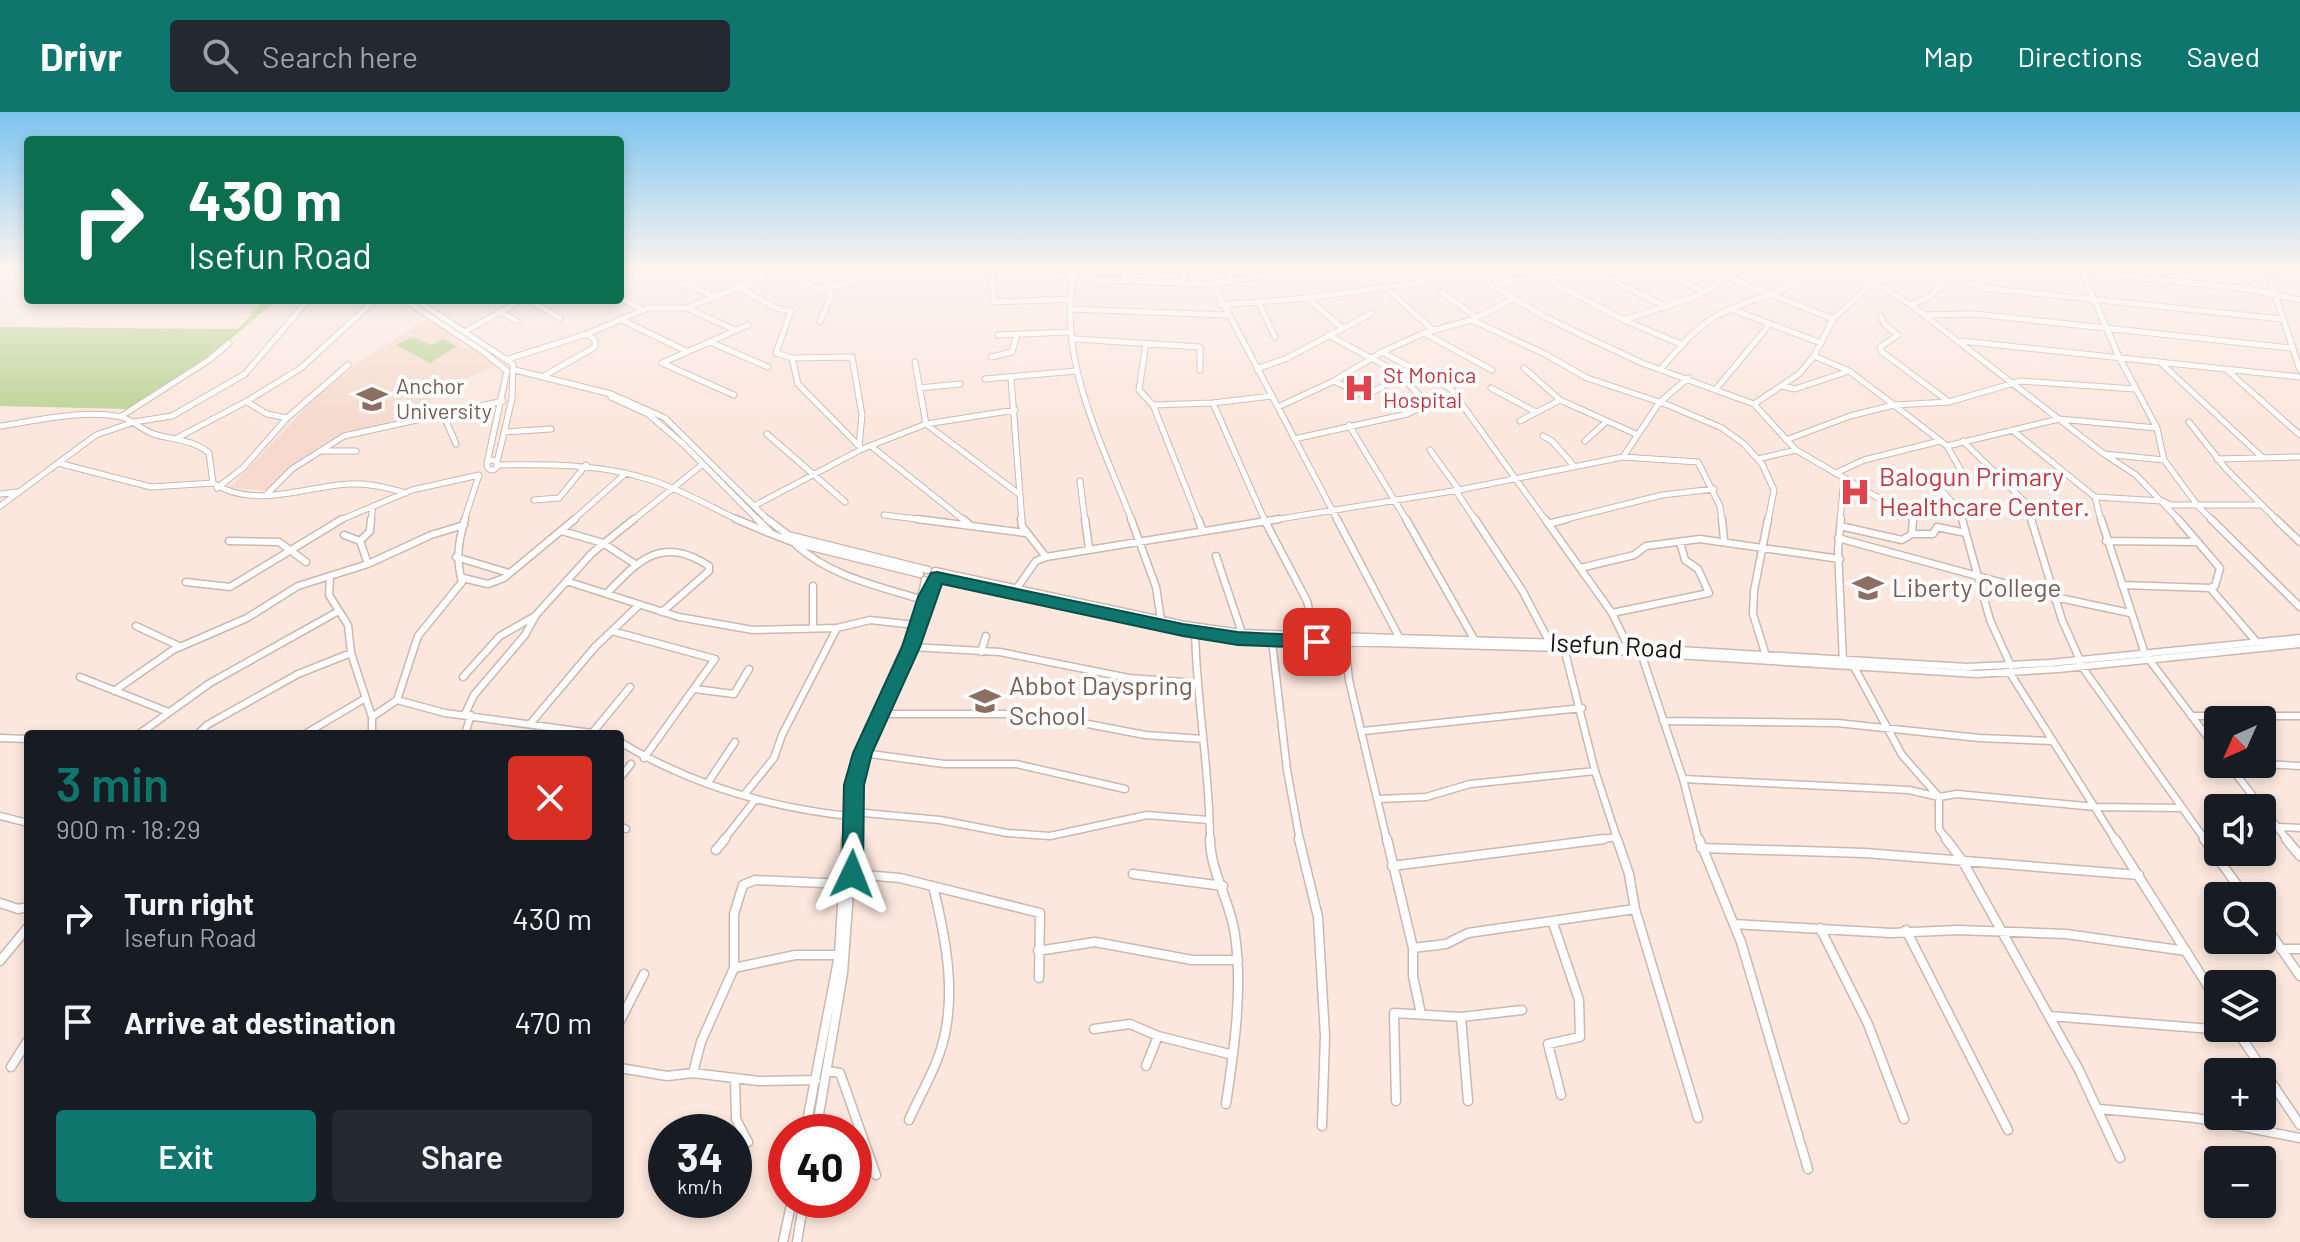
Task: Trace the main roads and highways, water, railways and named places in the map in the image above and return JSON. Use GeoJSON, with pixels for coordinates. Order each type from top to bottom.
{"type":"FeatureCollection","features":[{"type":"Feature","properties":{"kind":"place","name":"St Monica Hospital"},"geometry":{"type":"Point","coordinates":[1359,388]}},
{"type":"Feature","properties":{"kind":"place","name":"Anchor University"},"geometry":{"type":"Point","coordinates":[372,399]}},
{"type":"Feature","properties":{"kind":"place","name":"Balogun Primary Healthcare Center."},"geometry":{"type":"Point","coordinates":[1855,492]}},
{"type":"Feature","properties":{"kind":"place","name":"Liberty College"},"geometry":{"type":"Point","coordinates":[1868,588]}},
{"type":"Feature","properties":{"kind":"place","name":"Abbot Dayspring School"},"geometry":{"type":"Point","coordinates":[985,701]}}]}
